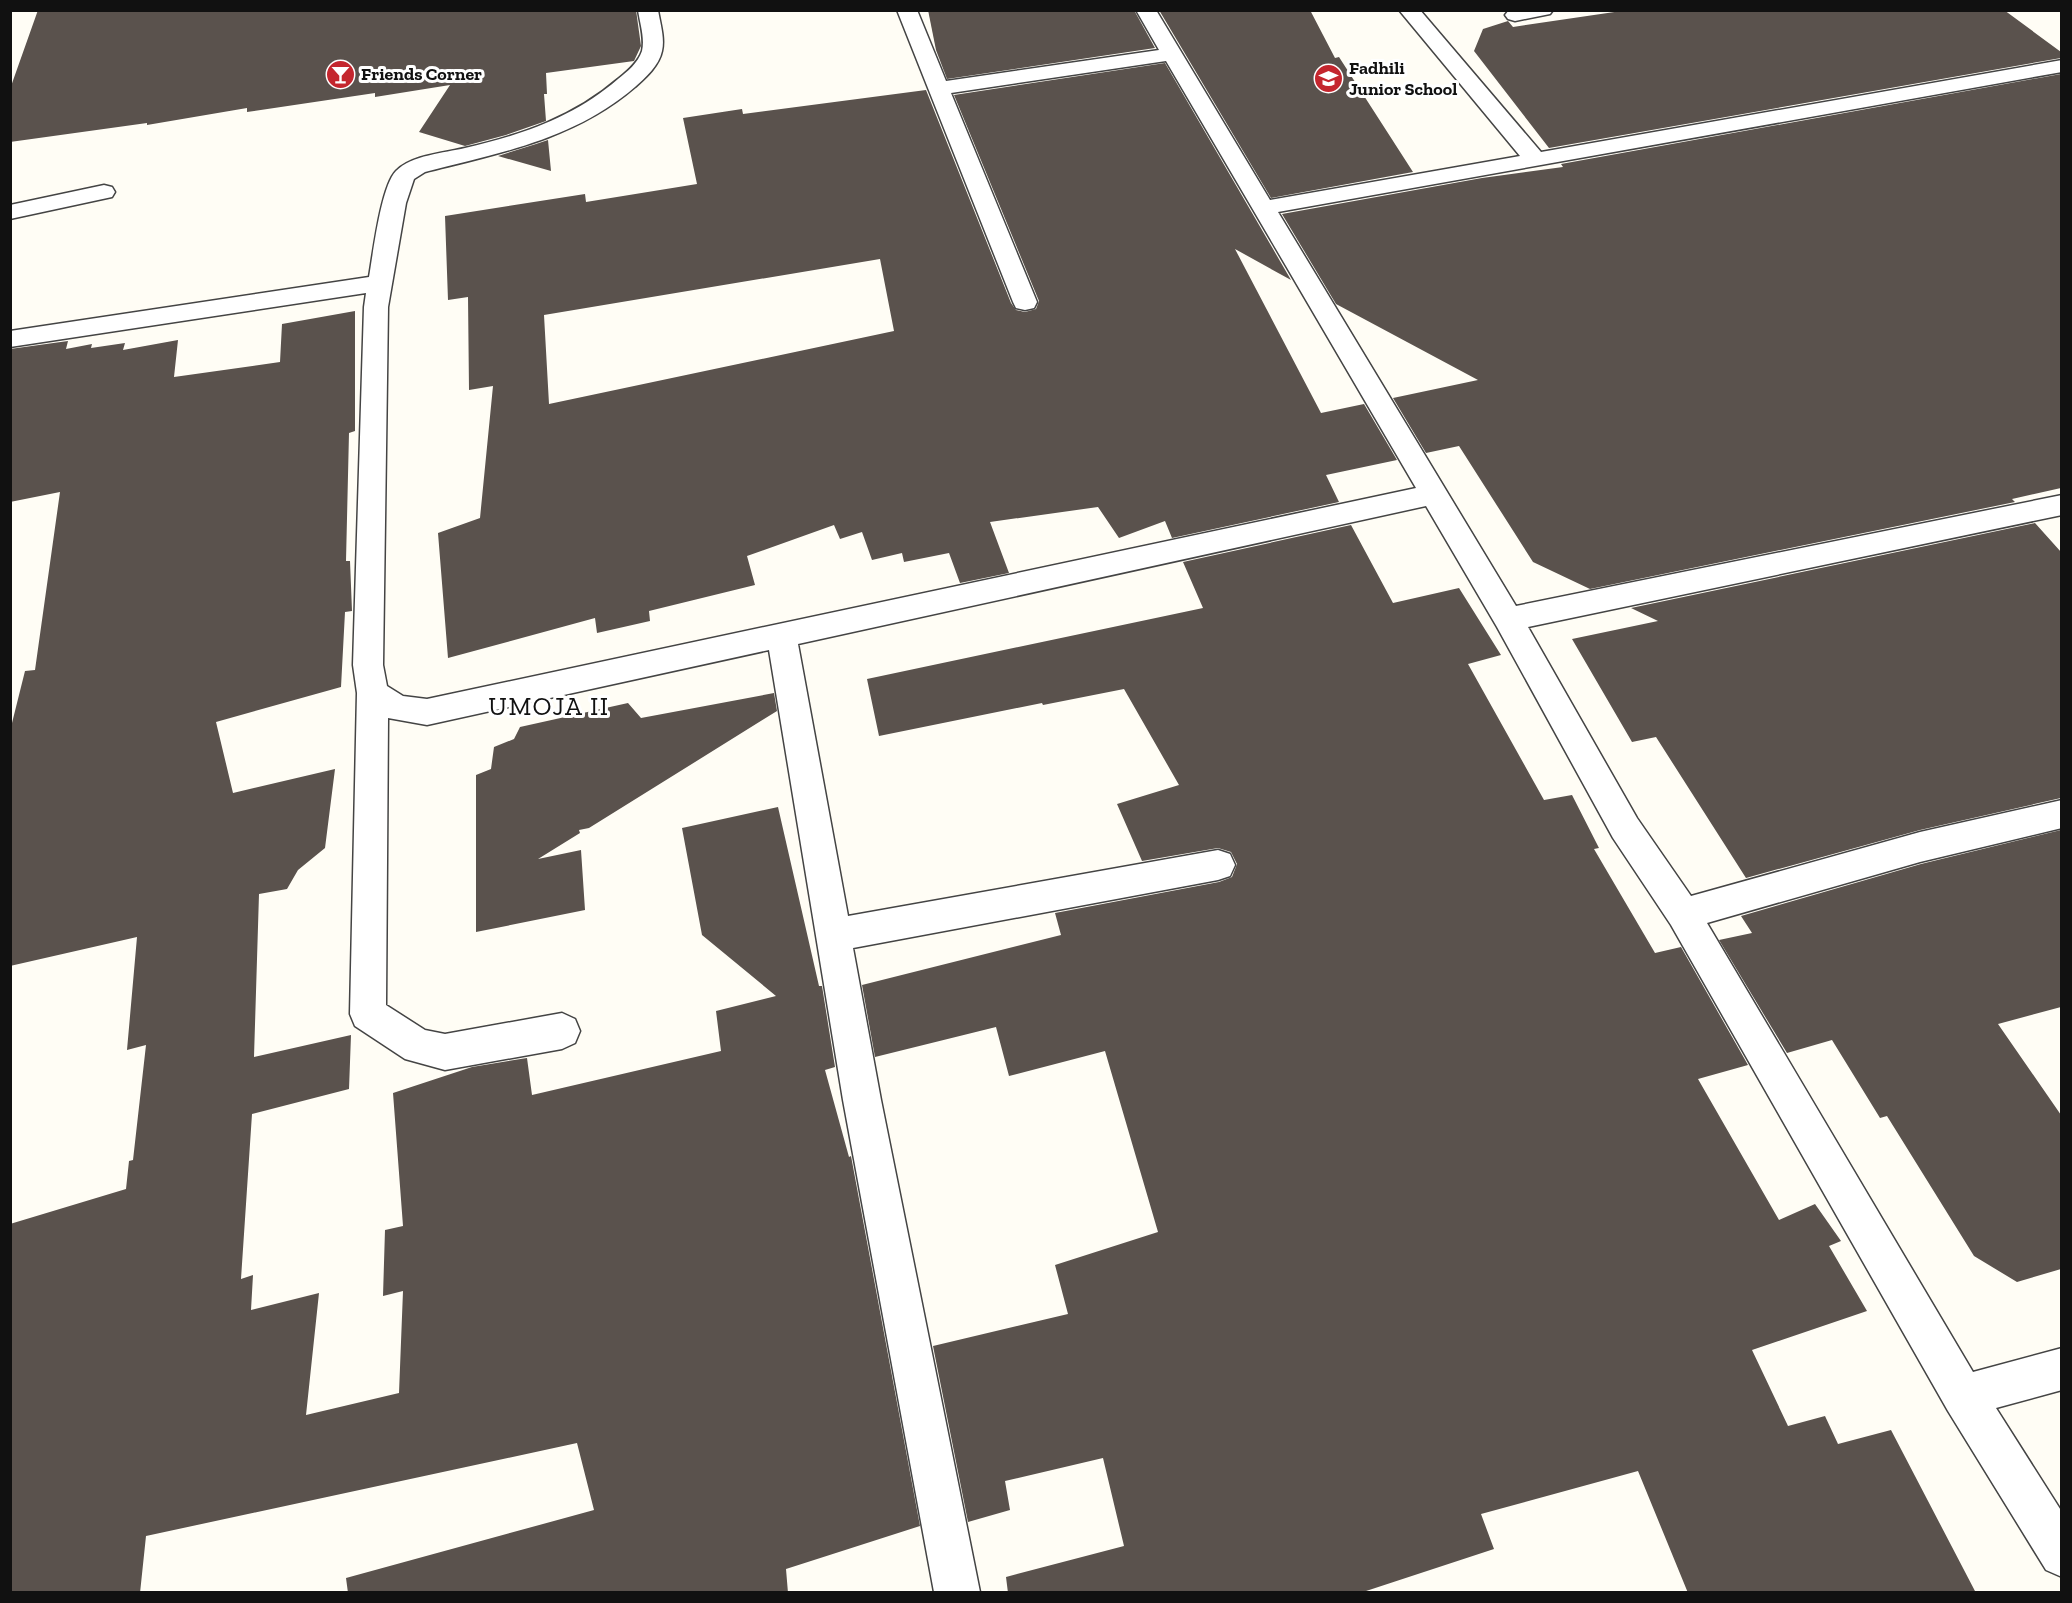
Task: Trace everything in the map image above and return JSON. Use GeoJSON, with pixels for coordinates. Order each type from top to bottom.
{"type":"FeatureCollection","features":[{"type":"Feature","properties":{"kind":"street"},"geometry":{"type":"LineString","coordinates":[[562,1031],[445,1052],[418,1046],[368,1014],[373,693],[368,665],[376,307],[394,203],[404,176],[417,167],[528,139],[587,114],[621,89],[650,58],[653,48],[648,10]]}},
{"type":"Feature","properties":{"kind":"street"},"geometry":{"type":"LineString","coordinates":[[907,10],[1025,302]]}},
{"type":"Feature","properties":{"kind":"street"},"geometry":{"type":"LineString","coordinates":[[1146,10],[1508,619],[1624,828],[1683,914],[1963,1396],[2061,1554]]}},
{"type":"Feature","properties":{"kind":"street"},"geometry":{"type":"LineString","coordinates":[[1409,10],[1535,159]]}},
{"type":"Feature","properties":{"kind":"street"},"geometry":{"type":"LineString","coordinates":[[1515,15],[1543,10]]}},
{"type":"Feature","properties":{"kind":"street"},"geometry":{"type":"LineString","coordinates":[[937,89],[1172,54]]}},
{"type":"Feature","properties":{"kind":"street"},"geometry":{"type":"LineString","coordinates":[[1263,208],[2061,66]]}},
{"type":"Feature","properties":{"kind":"street"},"geometry":{"type":"LineString","coordinates":[[10,212],[104,192]]}},
{"type":"Feature","properties":{"kind":"street"},"geometry":{"type":"LineString","coordinates":[[10,339],[380,283]]}},
{"type":"Feature","properties":{"kind":"street"},"geometry":{"type":"LineString","coordinates":[[373,693],[396,708],[427,712],[1433,494]]}},
{"type":"Feature","properties":{"kind":"street"},"geometry":{"type":"LineString","coordinates":[[1508,619],[2061,505]]}},
{"type":"Feature","properties":{"kind":"street"},"geometry":{"type":"LineString","coordinates":[[781,634],[862,1100],[957,1593]]}},
{"type":"Feature","properties":{"kind":"street"},"geometry":{"type":"LineString","coordinates":[[1683,914],[1920,847],[2061,814]]}},
{"type":"Feature","properties":{"kind":"street"},"geometry":{"type":"LineString","coordinates":[[834,935],[1218,865]]}},
{"type":"Feature","properties":{"kind":"street"},"geometry":{"type":"LineString","coordinates":[[1963,1396],[2061,1369]]}},
{"type":"Feature","properties":{"kind":"building"},"geometry":{"type":"Polygon","coordinates":[[[38,10],[636,10],[641,46],[634,61],[546,73],[547,94],[544,94],[546,121],[465,146],[419,132],[450,85],[375,97],[375,93],[247,112],[247,108],[147,125],[147,123],[10,142],[10,89],[38,10]]]}},
{"type":"Feature","properties":{"kind":"building"},"geometry":{"type":"Polygon","coordinates":[[[928,10],[1134,10],[1155,48],[947,79],[936,50],[928,10]]]}},
{"type":"Feature","properties":{"kind":"building","name":"Fadhili Junior School"},"geometry":{"type":"Polygon","coordinates":[[[1159,10],[1310,10],[1335,58],[1339,57],[1413,172],[1271,198],[1159,10]]]}},
{"type":"Feature","properties":{"kind":"building"},"geometry":{"type":"Polygon","coordinates":[[[1628,10],[2004,10],[2061,52],[2061,58],[1549,148],[1474,51],[1483,29],[1508,21],[1513,27],[1628,10]]]}},
{"type":"Feature","properties":{"kind":"building"},"geometry":{"type":"Polygon","coordinates":[[[1165,63],[1291,280],[1235,249],[1321,413],[1364,404],[1397,460],[1326,475],[1339,502],[1172,538],[1165,521],[1119,538],[1098,507],[990,522],[1009,573],[960,583],[949,553],[904,562],[902,553],[872,560],[862,532],[840,539],[834,525],[747,556],[755,585],[649,611],[650,621],[597,633],[595,618],[448,658],[438,533],[480,518],[493,386],[469,390],[468,297],[448,300],[445,216],[585,194],[586,202],[697,184],[683,118],[742,109],[743,114],[926,90],[1011,303],[1016,310],[1025,312],[1036,309],[1039,301],[954,95],[1165,63]],[[880,259],[544,315],[549,404],[894,331],[880,259]]]}},
{"type":"Feature","properties":{"kind":"building"},"geometry":{"type":"Polygon","coordinates":[[[2061,74],[2061,488],[2012,499],[2015,502],[1590,589],[1533,562],[1459,446],[1426,453],[1393,398],[1478,380],[1336,304],[1282,214],[1482,178],[1563,167],[1561,164],[2061,74]]]}},
{"type":"Feature","properties":{"kind":"building"},"geometry":{"type":"Polygon","coordinates":[[[548,140],[551,171],[498,156],[536,144],[548,140]]]}},
{"type":"Feature","properties":{"kind":"building"},"geometry":{"type":"Polygon","coordinates":[[[355,311],[355,431],[349,433],[346,561],[350,561],[352,611],[345,612],[341,687],[216,722],[233,793],[335,769],[325,848],[298,870],[287,889],[259,894],[254,1057],[351,1035],[349,1089],[252,1114],[241,1279],[253,1275],[251,1310],[319,1293],[306,1415],[399,1393],[403,1291],[383,1296],[385,1230],[403,1226],[393,1093],[472,1067],[527,1058],[532,1095],[721,1051],[716,1011],[776,996],[702,935],[682,828],[778,807],[819,986],[822,986],[835,1067],[825,1070],[849,1157],[851,1156],[920,1526],[786,1569],[788,1593],[348,1593],[346,1578],[594,1510],[577,1443],[146,1536],[140,1593],[10,1593],[10,1224],[126,1189],[129,1161],[133,1160],[146,1045],[127,1050],[137,937],[10,966],[10,731],[25,671],[35,670],[60,492],[10,502],[10,349],[68,341],[66,349],[92,344],[91,348],[125,343],[123,350],[178,340],[174,377],[280,362],[282,324],[355,311]]]}},
{"type":"Feature","properties":{"kind":"building"},"geometry":{"type":"Polygon","coordinates":[[[2035,523],[2061,552],[2061,798],[1920,830],[1746,878],[1656,737],[1632,742],[1572,639],[1658,621],[1631,608],[2035,523]]]}},
{"type":"Feature","properties":{"kind":"building"},"geometry":{"type":"Polygon","coordinates":[[[1351,525],[1393,603],[1459,588],[1501,655],[1468,664],[1544,800],[1572,795],[1599,848],[1594,849],[1655,953],[1681,947],[1748,1065],[1698,1079],[1779,1220],[1815,1204],[1841,1241],[1829,1246],[1867,1311],[1752,1350],[1788,1426],[1825,1416],[1838,1444],[1891,1430],[1976,1593],[1688,1593],[1638,1471],[1481,1514],[1494,1549],[1360,1593],[1008,1593],[1006,1577],[1124,1546],[1103,1458],[1005,1481],[1010,1510],[968,1522],[933,1346],[1068,1314],[1055,1265],[1158,1232],[1105,1051],[1009,1076],[996,1027],[875,1057],[862,985],[1061,935],[1055,913],[1219,882],[1232,877],[1237,864],[1231,852],[1218,848],[1142,861],[1117,804],[1179,785],[1124,689],[879,736],[867,679],[1203,608],[1183,562],[1351,525]]]}},
{"type":"Feature","properties":{"kind":"building"},"geometry":{"type":"Polygon","coordinates":[[[774,693],[777,711],[589,828],[579,830],[580,833],[538,859],[581,850],[585,910],[476,932],[476,775],[491,769],[494,747],[514,739],[520,727],[628,703],[641,718],[774,693]]]}},
{"type":"Feature","properties":{"kind":"building"},"geometry":{"type":"Polygon","coordinates":[[[2061,830],[2061,1007],[1998,1024],[2061,1115],[2061,1269],[2017,1282],[1974,1256],[1887,1116],[1880,1118],[1832,1040],[1787,1053],[1719,940],[1752,933],[1741,916],[1921,864],[2061,830]]]}},
{"type":"Feature","properties":{"kind":"place","name":"Friends Corner"},"geometry":{"type":"Point","coordinates":[340,74]}},
{"type":"Feature","properties":{"kind":"place","name":"Fadhili Junior School"},"geometry":{"type":"Point","coordinates":[1328,78]}},
{"type":"Feature","properties":{"kind":"district","name":"UMOJA II"},"geometry":{"type":"Point","coordinates":[549,706]}}]}
